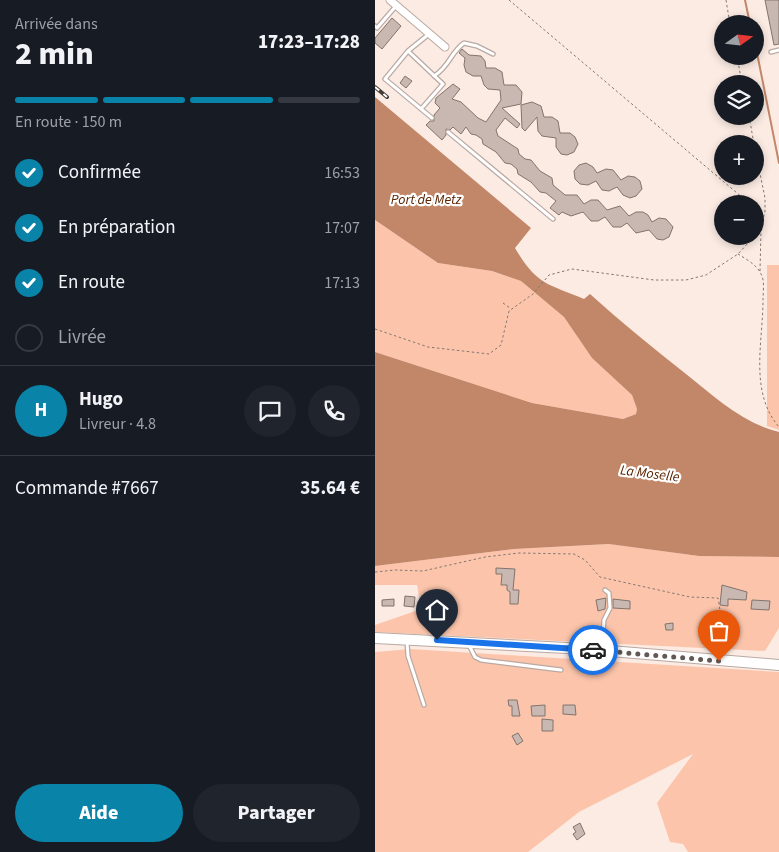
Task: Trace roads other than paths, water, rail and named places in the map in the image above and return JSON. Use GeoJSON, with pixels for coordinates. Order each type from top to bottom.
{"type":"FeatureCollection","features":[{"type":"Feature","properties":{"kind":"main road"},"geometry":{"type":"LineString","coordinates":[[375,638],[468,642],[779,665]]}},
{"type":"Feature","properties":{"kind":"street"},"geometry":{"type":"LineString","coordinates":[[390,0],[445,47]]}},
{"type":"Feature","properties":{"kind":"lane"},"geometry":{"type":"LineString","coordinates":[[375,26],[377,28],[396,6]]}},
{"type":"Feature","properties":{"kind":"lane"},"geometry":{"type":"LineString","coordinates":[[429,33],[408,51],[385,79],[432,118]]}},
{"type":"Feature","properties":{"kind":"lane"},"geometry":{"type":"LineString","coordinates":[[434,76],[448,64],[454,50],[464,43],[477,46],[493,54]]}},
{"type":"Feature","properties":{"kind":"lane"},"geometry":{"type":"LineString","coordinates":[[771,52],[779,50]]}},
{"type":"Feature","properties":{"kind":"lane"},"geometry":{"type":"LineString","coordinates":[[408,51],[443,84],[421,109]]}},
{"type":"Feature","properties":{"kind":"lane"},"geometry":{"type":"LineString","coordinates":[[448,132],[553,219]]}},
{"type":"Feature","properties":{"kind":"lane"},"geometry":{"type":"LineString","coordinates":[[602,651],[605,620],[611,608],[609,593],[605,590]]}},
{"type":"Feature","properties":{"kind":"lane"},"geometry":{"type":"LineString","coordinates":[[407,639],[408,656],[423,705]]}},
{"type":"Feature","properties":{"kind":"lane"},"geometry":{"type":"LineString","coordinates":[[468,642],[469,650],[481,660],[561,670]]}},
{"type":"Feature","properties":{"kind":"water"},"geometry":{"type":"Polygon","coordinates":[[[375,97],[531,228],[515,248],[536,276],[551,286],[584,299],[590,294],[649,345],[729,408],[753,422],[779,432],[779,557],[699,556],[609,544],[514,549],[375,566],[375,352],[532,403],[623,419],[636,414],[637,409],[632,395],[592,358],[564,317],[521,281],[492,271],[438,263],[375,220],[375,97]]]}},
{"type":"Feature","properties":{"kind":"waterway"},"geometry":{"type":"LineString","coordinates":[[745,0],[748,15]]}},
{"type":"Feature","properties":{"kind":"waterway"},"geometry":{"type":"LineString","coordinates":[[759,65],[779,163]]}},
{"type":"Feature","properties":{"kind":"railway"},"geometry":{"type":"LineString","coordinates":[[375,87],[387,97]]}},
{"type":"Feature","properties":{"kind":"water label","name":"Port de Metz"},"geometry":{"type":"Point","coordinates":[426,199]}},
{"type":"Feature","properties":{"kind":"water label","name":"La Moselle"},"geometry":{"type":"Point","coordinates":[650,473]}}]}
